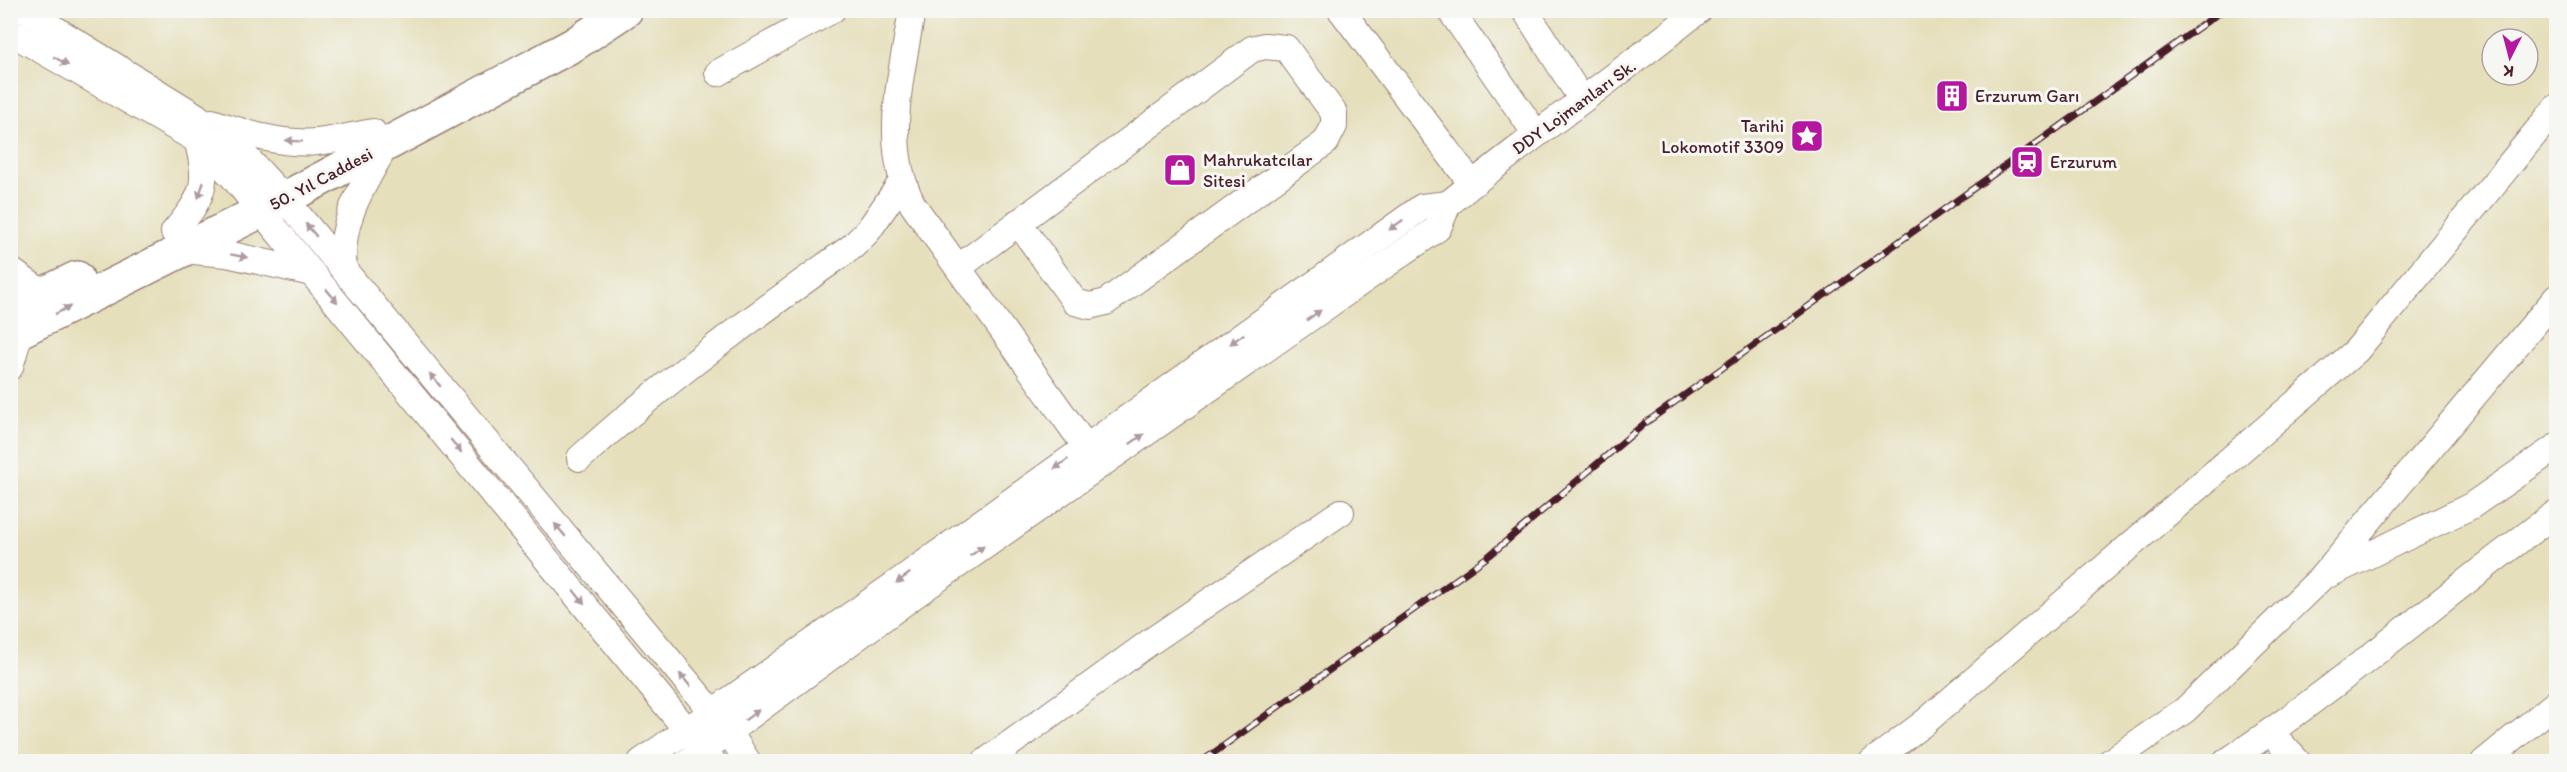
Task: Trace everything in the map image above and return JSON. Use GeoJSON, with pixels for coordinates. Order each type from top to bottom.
{"type":"FeatureCollection","features":[{"type":"Feature","properties":{"kind":"main road","name":"50. Yıl Caddesi"},"geometry":{"type":"LineString","coordinates":[[379,138],[479,79],[567,32],[599,10]]}},
{"type":"Feature","properties":{"kind":"main road","name":"50. Yıl Caddesi"},"geometry":{"type":"LineString","coordinates":[[14,326],[379,138],[573,45],[626,10]]}},
{"type":"Feature","properties":{"kind":"main road","name":"50. Yıl Caddesi"},"geometry":{"type":"LineString","coordinates":[[14,326],[44,294],[178,241]]}},
{"type":"Feature","properties":{"kind":"street"},"geometry":{"type":"LineString","coordinates":[[24,10],[196,128],[242,132],[286,141],[317,142],[379,138],[347,217],[341,251],[344,270]]}},
{"type":"Feature","properties":{"kind":"street"},"geometry":{"type":"LineString","coordinates":[[718,73],[832,10]]}},
{"type":"Feature","properties":{"kind":"street"},"geometry":{"type":"LineString","coordinates":[[912,10],[895,120],[901,183],[913,205],[1086,447]]}},
{"type":"Feature","properties":{"kind":"street"},"geometry":{"type":"LineString","coordinates":[[1341,10],[1472,184]]}},
{"type":"Feature","properties":{"kind":"street"},"geometry":{"type":"LineString","coordinates":[[1450,10],[1536,134]]}},
{"type":"Feature","properties":{"kind":"street"},"geometry":{"type":"LineString","coordinates":[[1526,10],[1582,100]]}},
{"type":"Feature","properties":{"kind":"street","name":"DDY Lojmanları Sk."},"geometry":{"type":"LineString","coordinates":[[1448,204],[1536,134],[1641,58],[1699,10]]}},
{"type":"Feature","properties":{"kind":"street"},"geometry":{"type":"LineString","coordinates":[[10,32],[196,128],[247,158],[265,196],[312,273],[688,729],[702,757],[729,732],[912,597],[1438,228],[1448,204],[1422,207],[1086,447],[688,729],[641,762]]}},
{"type":"Feature","properties":{"kind":"street"},"geometry":{"type":"LineString","coordinates":[[959,267],[1018,222],[1252,49],[1264,46],[1286,48],[1334,113],[1334,126],[1326,142],[1106,302],[1090,306],[1075,302],[1018,222]]}},
{"type":"Feature","properties":{"kind":"street"},"geometry":{"type":"LineString","coordinates":[[1872,762],[1924,723],[2356,351],[2556,108]]}},
{"type":"Feature","properties":{"kind":"street"},"geometry":{"type":"LineString","coordinates":[[196,128],[205,178],[178,241],[312,273]]}},
{"type":"Feature","properties":{"kind":"street"},"geometry":{"type":"LineString","coordinates":[[580,458],[638,405],[695,360],[853,246],[868,231],[901,183]]}},
{"type":"Feature","properties":{"kind":"street"},"geometry":{"type":"LineString","coordinates":[[265,196],[344,270],[729,732],[747,760]]}},
{"type":"Feature","properties":{"kind":"street"},"geometry":{"type":"LineString","coordinates":[[10,270],[44,294]]}},
{"type":"Feature","properties":{"kind":"street"},"geometry":{"type":"LineString","coordinates":[[2110,762],[2185,710],[2320,579],[2556,298]]}},
{"type":"Feature","properties":{"kind":"street"},"geometry":{"type":"LineString","coordinates":[[10,367],[14,326]]}},
{"type":"Feature","properties":{"kind":"street"},"geometry":{"type":"LineString","coordinates":[[2320,579],[2471,506],[2556,447]]}},
{"type":"Feature","properties":{"kind":"street"},"geometry":{"type":"LineString","coordinates":[[985,762],[1150,642],[1341,512]]}},
{"type":"Feature","properties":{"kind":"street"},"geometry":{"type":"LineString","coordinates":[[2226,762],[2271,732],[2475,572],[2556,513]]}},
{"type":"Feature","properties":{"kind":"street"},"geometry":{"type":"LineString","coordinates":[[2484,762],[2556,704]]}},
{"type":"Feature","properties":{"kind":"street"},"geometry":{"type":"LineString","coordinates":[[2271,732],[2298,762]]}},
{"type":"Feature","properties":{"kind":"railway"},"geometry":{"type":"LineString","coordinates":[[1201,762],[1490,555],[1644,424],[2223,10]]}},
{"type":"Feature","properties":{"kind":"place","name":"Erzurum Garı"},"geometry":{"type":"Point","coordinates":[1952,96]}},
{"type":"Feature","properties":{"kind":"place","name":"Tarihi Lokomotif 3309"},"geometry":{"type":"Point","coordinates":[1807,136]}},
{"type":"Feature","properties":{"kind":"place","name":"Erzurum"},"geometry":{"type":"Point","coordinates":[2027,162]}},
{"type":"Feature","properties":{"kind":"place","name":"Mahrukatcılar Sitesi"},"geometry":{"type":"Point","coordinates":[1180,170]}}]}
